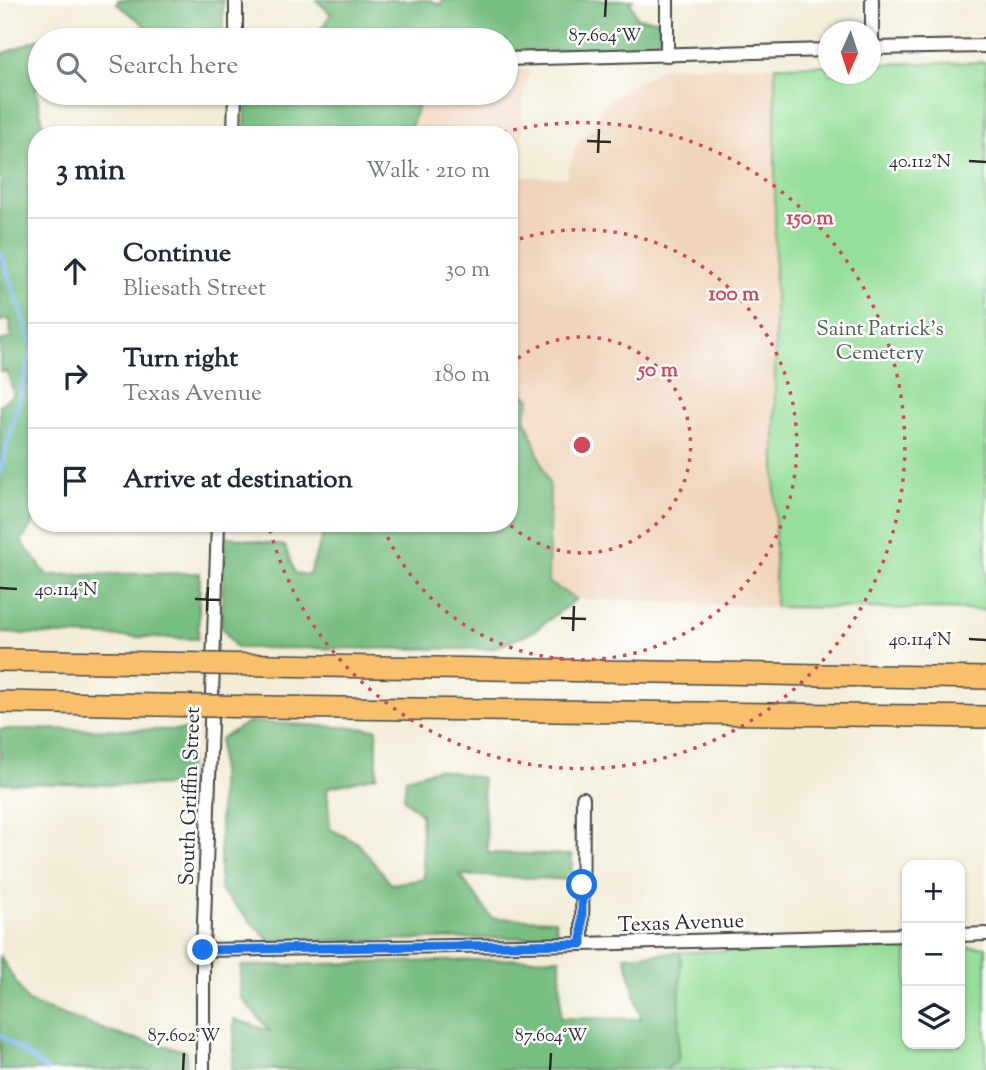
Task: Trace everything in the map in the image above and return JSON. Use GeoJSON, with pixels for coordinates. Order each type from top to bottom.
{"type":"FeatureCollection","features":[{"type":"Feature","properties":{"kind":"highway"},"geometry":{"type":"LineString","coordinates":[[0,660],[986,678]]}},
{"type":"Feature","properties":{"kind":"highway"},"geometry":{"type":"LineString","coordinates":[[0,702],[986,718]]}},
{"type":"Feature","properties":{"kind":"highway"},"geometry":{"type":"LineString","coordinates":[[853,717],[986,728]]}},
{"type":"Feature","properties":{"kind":"street"},"geometry":{"type":"LineString","coordinates":[[236,0],[236,28]]}},
{"type":"Feature","properties":{"kind":"street"},"geometry":{"type":"LineString","coordinates":[[667,0],[667,55]]}},
{"type":"Feature","properties":{"kind":"street"},"geometry":{"type":"LineString","coordinates":[[872,0],[872,21]]}},
{"type":"Feature","properties":{"kind":"street"},"geometry":{"type":"LineString","coordinates":[[881,48],[986,46]]}},
{"type":"Feature","properties":{"kind":"street"},"geometry":{"type":"LineString","coordinates":[[518,59],[818,50]]}},
{"type":"Feature","properties":{"kind":"street"},"geometry":{"type":"LineString","coordinates":[[234,126],[235,105]]}},
{"type":"Feature","properties":{"kind":"street","name":"South Griffin Street"},"geometry":{"type":"LineString","coordinates":[[203,1070],[203,950],[218,532]]}},
{"type":"Feature","properties":{"kind":"street"},"geometry":{"type":"LineString","coordinates":[[582,944],[583,797]]}},
{"type":"Feature","properties":{"kind":"street"},"geometry":{"type":"LineString","coordinates":[[965,935],[986,934]]}},
{"type":"Feature","properties":{"kind":"street","name":"Texas Avenue"},"geometry":{"type":"LineString","coordinates":[[203,950],[902,935]]}},
{"type":"Feature","properties":{"kind":"shaded area"},"geometry":{"type":"Polygon","coordinates":[[[775,66],[775,607],[576,599],[548,583],[550,487],[518,399],[518,126],[412,126],[418,105],[518,105],[518,70],[530,70],[524,87],[521,176],[566,178],[576,146],[590,131],[607,101],[663,67],[775,66]]]}},
{"type":"Feature","properties":{"kind":"green space"},"geometry":{"type":"Polygon","coordinates":[[[118,0],[223,0],[223,28],[146,28],[117,4],[118,0]]]}},
{"type":"Feature","properties":{"kind":"green space"},"geometry":{"type":"Polygon","coordinates":[[[316,0],[430,0],[440,5],[442,0],[634,0],[630,1],[637,18],[661,20],[660,48],[518,51],[518,28],[321,28],[331,14],[316,0]]]}},
{"type":"Feature","properties":{"kind":"green space"},"geometry":{"type":"Polygon","coordinates":[[[28,44],[28,105],[39,105],[43,126],[28,126],[28,530],[21,541],[47,575],[200,573],[198,639],[0,633],[0,405],[14,394],[7,372],[0,372],[0,341],[11,338],[10,319],[0,321],[0,55],[28,44]]]}},
{"type":"Feature","properties":{"kind":"green space","name":"Saint Patrick's Cemetery"},"geometry":{"type":"Polygon","coordinates":[[[986,62],[986,610],[775,607],[775,66],[818,65],[818,84],[881,84],[881,64],[986,62]]]}},
{"type":"Feature","properties":{"kind":"green space"},"geometry":{"type":"Polygon","coordinates":[[[246,105],[418,105],[412,126],[245,126],[246,105]]]}},
{"type":"Feature","properties":{"kind":"green space"},"geometry":{"type":"Polygon","coordinates":[[[518,390],[530,399],[525,417],[550,487],[548,582],[576,599],[533,632],[492,649],[236,648],[221,626],[225,536],[285,546],[295,573],[309,575],[324,532],[518,532],[518,390]]]}},
{"type":"Feature","properties":{"kind":"green space"},"geometry":{"type":"Polygon","coordinates":[[[249,722],[377,729],[377,776],[327,788],[330,829],[358,843],[391,884],[424,879],[421,814],[404,799],[406,778],[437,769],[482,778],[488,853],[572,855],[572,880],[460,875],[492,918],[555,920],[558,937],[271,942],[220,890],[220,739],[249,722]]]}},
{"type":"Feature","properties":{"kind":"green space"},"geometry":{"type":"Polygon","coordinates":[[[0,729],[189,730],[188,786],[0,783],[0,729]]]}},
{"type":"Feature","properties":{"kind":"green space"},"geometry":{"type":"Polygon","coordinates":[[[965,947],[986,947],[986,1070],[664,1070],[678,1061],[681,952],[902,948],[902,1049],[965,1049],[965,947]]]}},
{"type":"Feature","properties":{"kind":"green space"},"geometry":{"type":"Polygon","coordinates":[[[681,952],[678,1061],[664,1070],[231,1070],[234,1055],[234,1019],[270,1031],[240,996],[241,966],[560,958],[561,1018],[641,1019],[625,956],[681,952]]]}},
{"type":"Feature","properties":{"kind":"green space"},"geometry":{"type":"Polygon","coordinates":[[[0,956],[28,1002],[119,1035],[187,1051],[186,1070],[0,1070],[0,956]]]}},
{"type":"Feature","properties":{"kind":"waterway"},"geometry":{"type":"LineString","coordinates":[[0,252],[28,332]]}},
{"type":"Feature","properties":{"kind":"waterway"},"geometry":{"type":"LineString","coordinates":[[0,472],[28,365]]}},
{"type":"Feature","properties":{"kind":"waterway"},"geometry":{"type":"LineString","coordinates":[[0,1035],[47,1070]]}},
{"type":"Feature","properties":{"kind":"route"},"geometry":{"type":"LineString","coordinates":[[203,950],[582,944],[582,885]]}}]}
